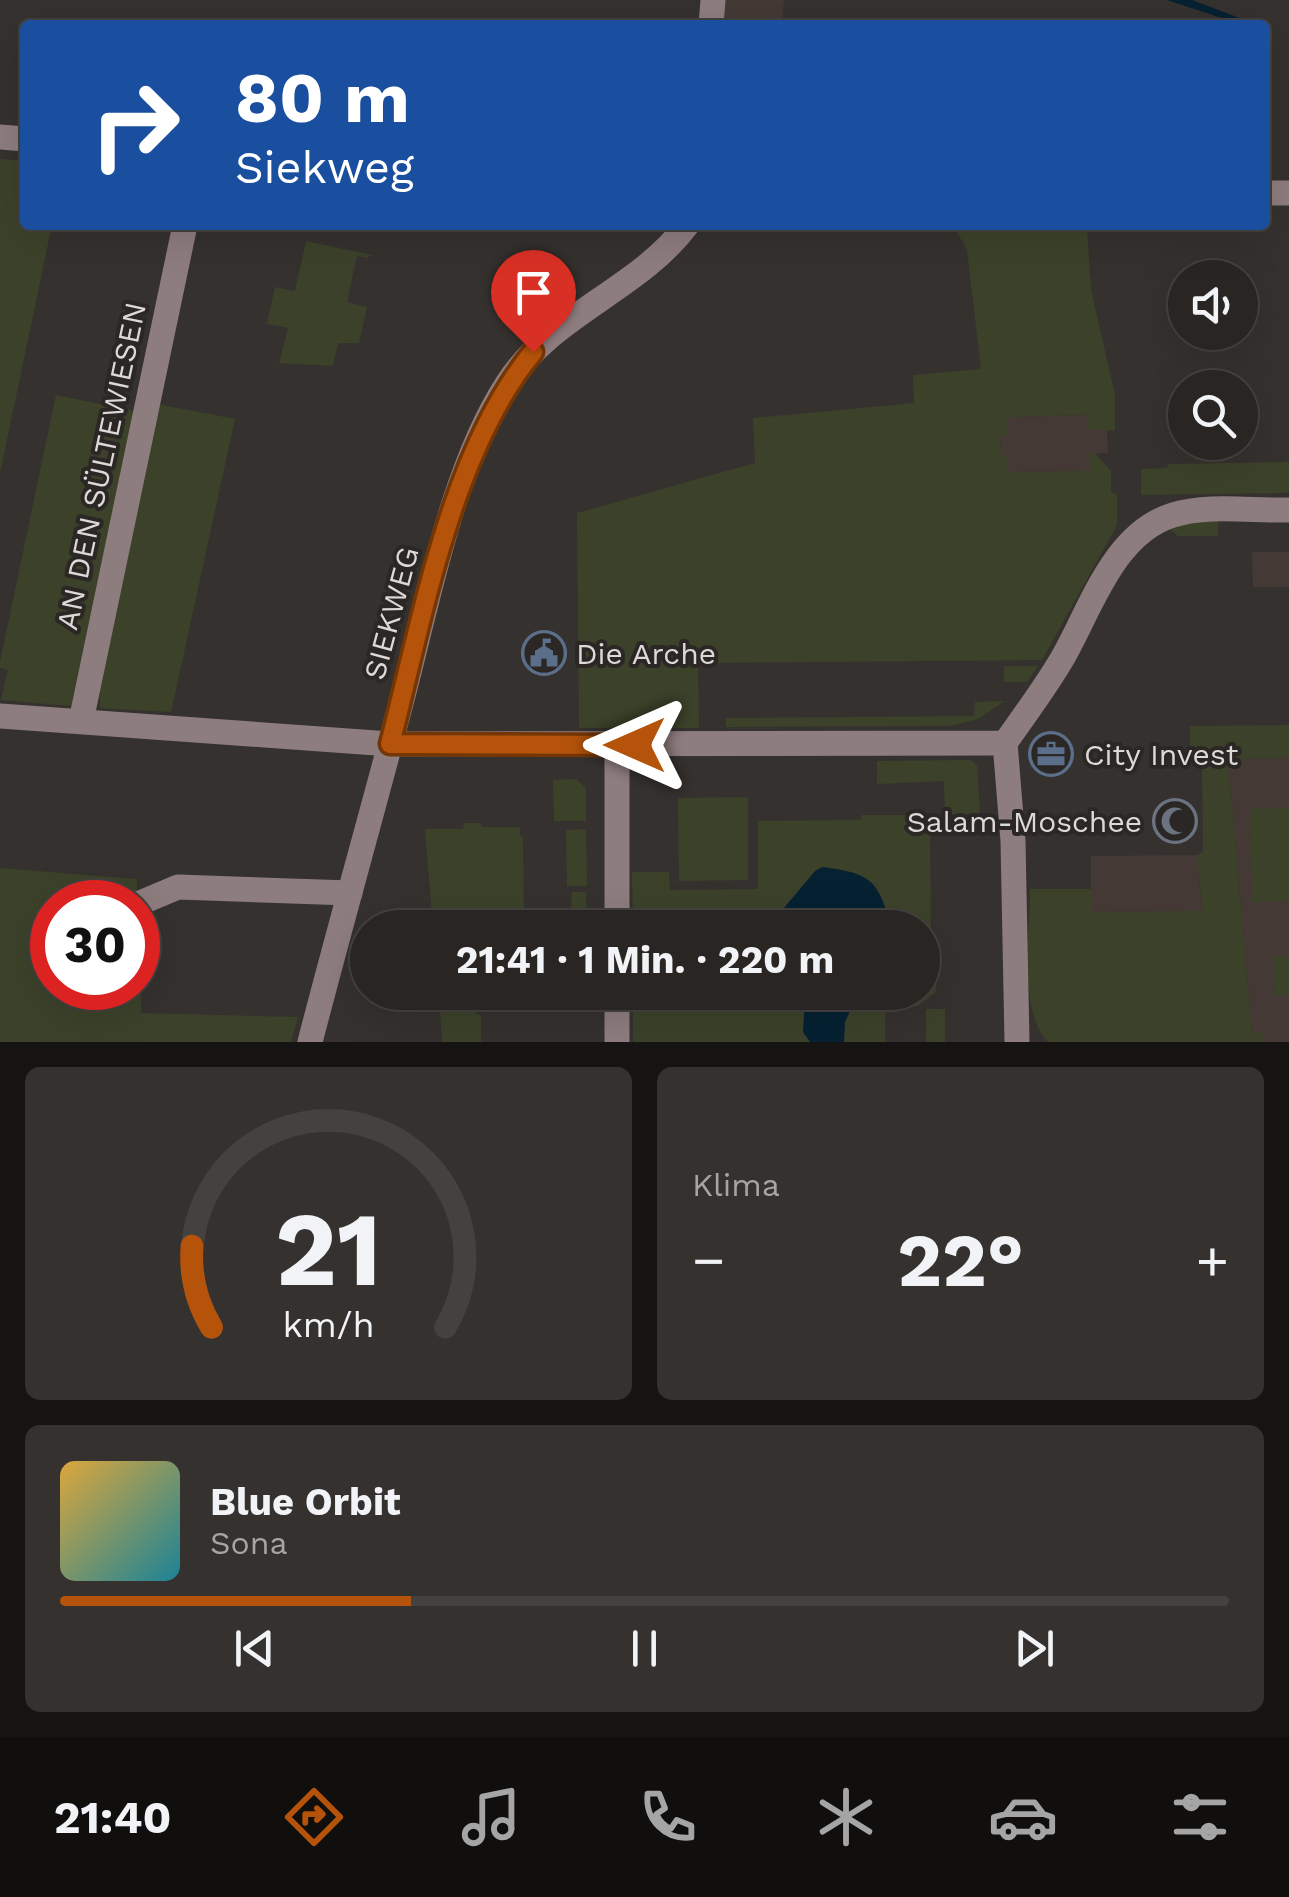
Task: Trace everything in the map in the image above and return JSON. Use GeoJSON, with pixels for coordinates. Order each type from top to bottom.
{"type":"FeatureCollection","features":[{"type":"Feature","properties":{"kind":"street","name":"AN DEN SÜLTEWIESEN"},"geometry":{"type":"LineString","coordinates":[[81,721],[184,230]]}},
{"type":"Feature","properties":{"kind":"street","name":"SIEKWEG"},"geometry":{"type":"LineString","coordinates":[[310,1042],[438,560],[476,443],[508,383],[533,352],[565,323],[667,251],[683,230]]}},
{"type":"Feature","properties":{"kind":"street"},"geometry":{"type":"LineString","coordinates":[[1017,1042],[1013,841],[1006,744],[1060,663],[1116,560],[1133,539],[1173,514],[1289,510]]}},
{"type":"Feature","properties":{"kind":"street"},"geometry":{"type":"LineString","coordinates":[[0,716],[390,744],[1006,744]]}},
{"type":"Feature","properties":{"kind":"street"},"geometry":{"type":"LineString","coordinates":[[617,745],[617,910]]}},
{"type":"Feature","properties":{"kind":"street"},"geometry":{"type":"LineString","coordinates":[[160,894],[178,887],[350,893]]}},
{"type":"Feature","properties":{"kind":"street"},"geometry":{"type":"LineString","coordinates":[[617,1010],[617,1042]]}},
{"type":"Feature","properties":{"kind":"shaded area"},"geometry":{"type":"Polygon","coordinates":[[[724,0],[784,0],[782,20],[722,20],[724,0]]]}},
{"type":"Feature","properties":{"kind":"shaded area"},"geometry":{"type":"Polygon","coordinates":[[[1088,415],[1088,430],[1107,430],[1108,453],[1089,454],[1089,471],[1008,472],[1001,456],[1000,437],[1007,417],[1088,415]]]}},
{"type":"Feature","properties":{"kind":"shaded area"},"geometry":{"type":"Polygon","coordinates":[[[1252,552],[1289,552],[1289,587],[1253,587],[1252,552]]]}},
{"type":"Feature","properties":{"kind":"shaded area"},"geometry":{"type":"Polygon","coordinates":[[[1289,758],[1289,1042],[1264,1042],[1264,1033],[1252,1033],[1228,759],[1289,758]]]}},
{"type":"Feature","properties":{"kind":"shaded area"},"geometry":{"type":"Polygon","coordinates":[[[1197,855],[1202,911],[1091,912],[1091,856],[1197,855]]]}},
{"type":"Feature","properties":{"kind":"green space"},"geometry":{"type":"Polygon","coordinates":[[[0,159],[20,161],[20,230],[51,230],[0,473],[0,159]]]}},
{"type":"Feature","properties":{"kind":"green space"},"geometry":{"type":"Polygon","coordinates":[[[956,230],[1087,230],[1091,290],[1115,395],[1115,430],[1088,430],[1087,415],[1007,417],[1007,433],[1000,437],[1001,455],[1007,455],[1008,472],[1089,471],[1089,453],[1095,453],[1111,471],[1111,493],[1117,494],[1117,525],[1042,660],[698,663],[699,728],[579,728],[577,513],[755,463],[753,418],[914,403],[913,375],[981,369],[967,250],[956,230]]]}},
{"type":"Feature","properties":{"kind":"green space"},"geometry":{"type":"Polygon","coordinates":[[[306,241],[372,255],[357,256],[347,302],[367,307],[359,343],[338,343],[333,366],[279,363],[288,328],[267,324],[275,287],[295,291],[306,241]]]}},
{"type":"Feature","properties":{"kind":"green space"},"geometry":{"type":"Polygon","coordinates":[[[56,395],[134,411],[71,706],[1,700],[8,670],[0,668],[0,662],[56,395]]]}},
{"type":"Feature","properties":{"kind":"green space"},"geometry":{"type":"Polygon","coordinates":[[[157,404],[235,419],[171,712],[100,708],[100,672],[157,404]]]}},
{"type":"Feature","properties":{"kind":"green space"},"geometry":{"type":"Polygon","coordinates":[[[1289,462],[1289,493],[1141,495],[1141,469],[1167,468],[1168,464],[1289,462]]]}},
{"type":"Feature","properties":{"kind":"green space"},"geometry":{"type":"Polygon","coordinates":[[[1218,520],[1218,536],[1178,536],[1168,527],[1190,521],[1218,520]]]}},
{"type":"Feature","properties":{"kind":"green space"},"geometry":{"type":"Polygon","coordinates":[[[1004,666],[1038,666],[1027,682],[1004,682],[1004,666]]]}},
{"type":"Feature","properties":{"kind":"green space"},"geometry":{"type":"Polygon","coordinates":[[[1005,701],[978,719],[951,726],[726,727],[726,718],[974,716],[975,702],[1005,701]]]}},
{"type":"Feature","properties":{"kind":"green space"},"geometry":{"type":"Polygon","coordinates":[[[1289,725],[1289,758],[1228,759],[1252,1032],[1264,1033],[1264,1042],[1048,1042],[1039,1028],[1029,991],[1030,889],[1091,889],[1092,912],[1202,911],[1197,855],[1203,852],[1202,757],[1190,756],[1190,726],[1289,725]]]}},
{"type":"Feature","properties":{"kind":"green space"},"geometry":{"type":"Polygon","coordinates":[[[971,760],[977,766],[980,814],[945,814],[944,781],[877,784],[877,761],[971,760]]]}},
{"type":"Feature","properties":{"kind":"green space"},"geometry":{"type":"Polygon","coordinates":[[[576,779],[586,788],[586,821],[554,821],[553,780],[576,779]]]}},
{"type":"Feature","properties":{"kind":"green space"},"geometry":{"type":"Polygon","coordinates":[[[748,797],[748,880],[679,881],[678,798],[748,797]]]}},
{"type":"Feature","properties":{"kind":"green space"},"geometry":{"type":"Polygon","coordinates":[[[1289,807],[1289,901],[1252,902],[1249,809],[1289,807]]]}},
{"type":"Feature","properties":{"kind":"green space"},"geometry":{"type":"Polygon","coordinates":[[[862,815],[930,815],[931,910],[633,910],[632,872],[669,872],[670,890],[758,889],[758,821],[861,820],[862,815]]]}},
{"type":"Feature","properties":{"kind":"green space"},"geometry":{"type":"Polygon","coordinates":[[[464,823],[520,827],[524,910],[432,910],[425,829],[463,829],[464,823]]]}},
{"type":"Feature","properties":{"kind":"green space"},"geometry":{"type":"Polygon","coordinates":[[[586,829],[587,886],[567,886],[566,830],[586,829]]]}},
{"type":"Feature","properties":{"kind":"green space"},"geometry":{"type":"Polygon","coordinates":[[[0,868],[137,879],[30,880],[30,1010],[298,1017],[291,1042],[0,1042],[0,868]]]}},
{"type":"Feature","properties":{"kind":"green space"},"geometry":{"type":"Polygon","coordinates":[[[572,892],[586,892],[587,910],[571,910],[572,892]]]}},
{"type":"Feature","properties":{"kind":"green space"},"geometry":{"type":"Polygon","coordinates":[[[1273,956],[1289,956],[1289,995],[1274,995],[1273,956]]]}},
{"type":"Feature","properties":{"kind":"green space"},"geometry":{"type":"Polygon","coordinates":[[[945,1009],[945,1042],[926,1042],[926,1010],[945,1009]]]}},
{"type":"Feature","properties":{"kind":"green space"},"geometry":{"type":"Polygon","coordinates":[[[440,1010],[476,1010],[481,1015],[481,1042],[442,1042],[440,1010]]]}},
{"type":"Feature","properties":{"kind":"green space"},"geometry":{"type":"Polygon","coordinates":[[[633,1010],[885,1010],[885,1042],[633,1042],[633,1010]]]}},
{"type":"Feature","properties":{"kind":"water"},"geometry":{"type":"Polygon","coordinates":[[[1167,0],[1192,0],[1245,20],[1228,20],[1167,0]]]}},
{"type":"Feature","properties":{"kind":"water"},"geometry":{"type":"Polygon","coordinates":[[[822,867],[851,872],[870,881],[885,910],[782,910],[822,867]]]}},
{"type":"Feature","properties":{"kind":"water"},"geometry":{"type":"Polygon","coordinates":[[[804,1010],[850,1010],[844,1042],[810,1042],[803,1032],[804,1010]]]}},
{"type":"Feature","properties":{"kind":"place","name":"Die Arche"},"geometry":{"type":"Point","coordinates":[544,653]}},
{"type":"Feature","properties":{"kind":"place","name":"City Invest"},"geometry":{"type":"Point","coordinates":[1051,754]}},
{"type":"Feature","properties":{"kind":"place","name":"Salam-Moschee"},"geometry":{"type":"Point","coordinates":[1175,821]}},
{"type":"Feature","properties":{"kind":"route"},"geometry":{"type":"LineString","coordinates":[[533,352],[508,383],[476,443],[438,560],[390,744],[635,745]]}}]}
